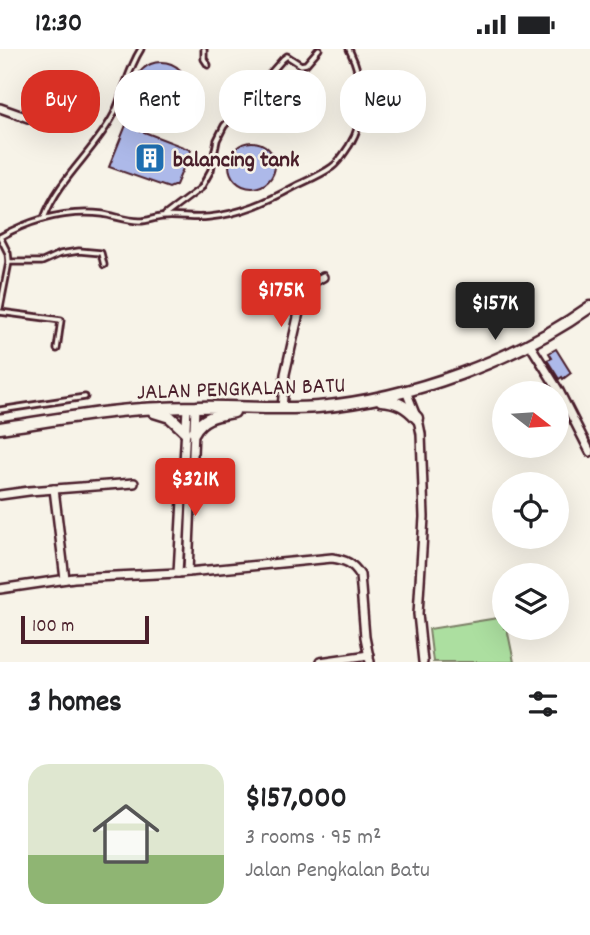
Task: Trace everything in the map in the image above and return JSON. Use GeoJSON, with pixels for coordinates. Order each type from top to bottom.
{"type":"FeatureCollection","features":[{"type":"Feature","properties":{"kind":"main road","name":"JALAN PENGKALAN BATU"},"geometry":{"type":"LineString","coordinates":[[0,428],[142,409],[282,408],[370,400],[407,391],[482,365],[529,343],[590,307]]}},
{"type":"Feature","properties":{"kind":"main road"},"geometry":{"type":"LineString","coordinates":[[370,400],[399,403],[417,418]]}},
{"type":"Feature","properties":{"kind":"main road"},"geometry":{"type":"LineString","coordinates":[[142,409],[170,417],[190,431],[209,417],[251,408]]}},
{"type":"Feature","properties":{"kind":"street"},"geometry":{"type":"LineString","coordinates":[[0,108],[21,115]]}},
{"type":"Feature","properties":{"kind":"street"},"geometry":{"type":"LineString","coordinates":[[282,408],[287,362],[303,295],[308,285],[323,277]]}},
{"type":"Feature","properties":{"kind":"street"},"geometry":{"type":"LineString","coordinates":[[529,343],[559,391],[590,452]]}},
{"type":"Feature","properties":{"kind":"street"},"geometry":{"type":"LineString","coordinates":[[407,391],[421,434],[424,517],[418,614],[423,662]]}},
{"type":"Feature","properties":{"kind":"street"},"geometry":{"type":"LineString","coordinates":[[188,572],[194,451],[190,431],[191,407]]}},
{"type":"Feature","properties":{"kind":"street"},"geometry":{"type":"LineString","coordinates":[[178,573],[184,451],[190,431]]}},
{"type":"Feature","properties":{"kind":"street"},"geometry":{"type":"LineString","coordinates":[[184,451],[194,451]]}},
{"type":"Feature","properties":{"kind":"street"},"geometry":{"type":"LineString","coordinates":[[183,475],[192,476]]}},
{"type":"Feature","properties":{"kind":"street"},"geometry":{"type":"LineString","coordinates":[[0,495],[134,483]]}},
{"type":"Feature","properties":{"kind":"street"},"geometry":{"type":"LineString","coordinates":[[54,489],[65,579]]}},
{"type":"Feature","properties":{"kind":"street"},"geometry":{"type":"LineString","coordinates":[[0,589],[65,579],[178,573],[331,558],[350,562],[360,575],[369,659],[320,662]]}},
{"type":"Feature","properties":{"kind":"lane"},"geometry":{"type":"LineString","coordinates":[[44,218],[51,201],[113,116],[141,49]]}},
{"type":"Feature","properties":{"kind":"lane"},"geometry":{"type":"LineString","coordinates":[[204,49],[204,59],[208,65]]}},
{"type":"Feature","properties":{"kind":"lane"},"geometry":{"type":"LineString","coordinates":[[163,217],[201,188],[211,170],[217,140],[225,126],[283,59],[287,56],[301,65],[306,64],[318,49]]}},
{"type":"Feature","properties":{"kind":"lane"},"geometry":{"type":"LineString","coordinates":[[57,349],[61,320],[0,310],[9,262],[8,253],[0,237],[44,218],[89,213],[140,221],[163,217],[208,217],[249,209],[333,166],[354,138],[362,109],[360,82],[349,49]]}},
{"type":"Feature","properties":{"kind":"lane"},"geometry":{"type":"LineString","coordinates":[[9,262],[42,262],[60,254],[79,251],[102,253],[104,265]]}},
{"type":"Feature","properties":{"kind":"lane"},"geometry":{"type":"LineString","coordinates":[[0,410],[85,397]]}},
{"type":"Feature","properties":{"kind":"green space"},"geometry":{"type":"Polygon","coordinates":[[[492,619],[492,640],[509,640],[514,662],[433,662],[429,629],[492,619]]]}},
{"type":"Feature","properties":{"kind":"building"},"geometry":{"type":"Polygon","coordinates":[[[151,64],[171,64],[180,70],[142,70],[151,64]]]}},
{"type":"Feature","properties":{"kind":"building","name":"balancing tank"},"geometry":{"type":"Polygon","coordinates":[[[123,133],[147,133],[191,150],[176,185],[169,188],[109,167],[123,133]]]}},
{"type":"Feature","properties":{"kind":"building"},"geometry":{"type":"Polygon","coordinates":[[[252,142],[268,149],[275,165],[268,181],[252,188],[236,181],[229,165],[236,149],[252,142]]]}},
{"type":"Feature","properties":{"kind":"building"},"geometry":{"type":"Polygon","coordinates":[[[556,349],[571,373],[563,379],[559,379],[547,360],[552,358],[549,353],[556,349]]]}},
{"type":"Feature","properties":{"kind":"place","name":"balancing tank"},"geometry":{"type":"Point","coordinates":[150,158]}}]}
